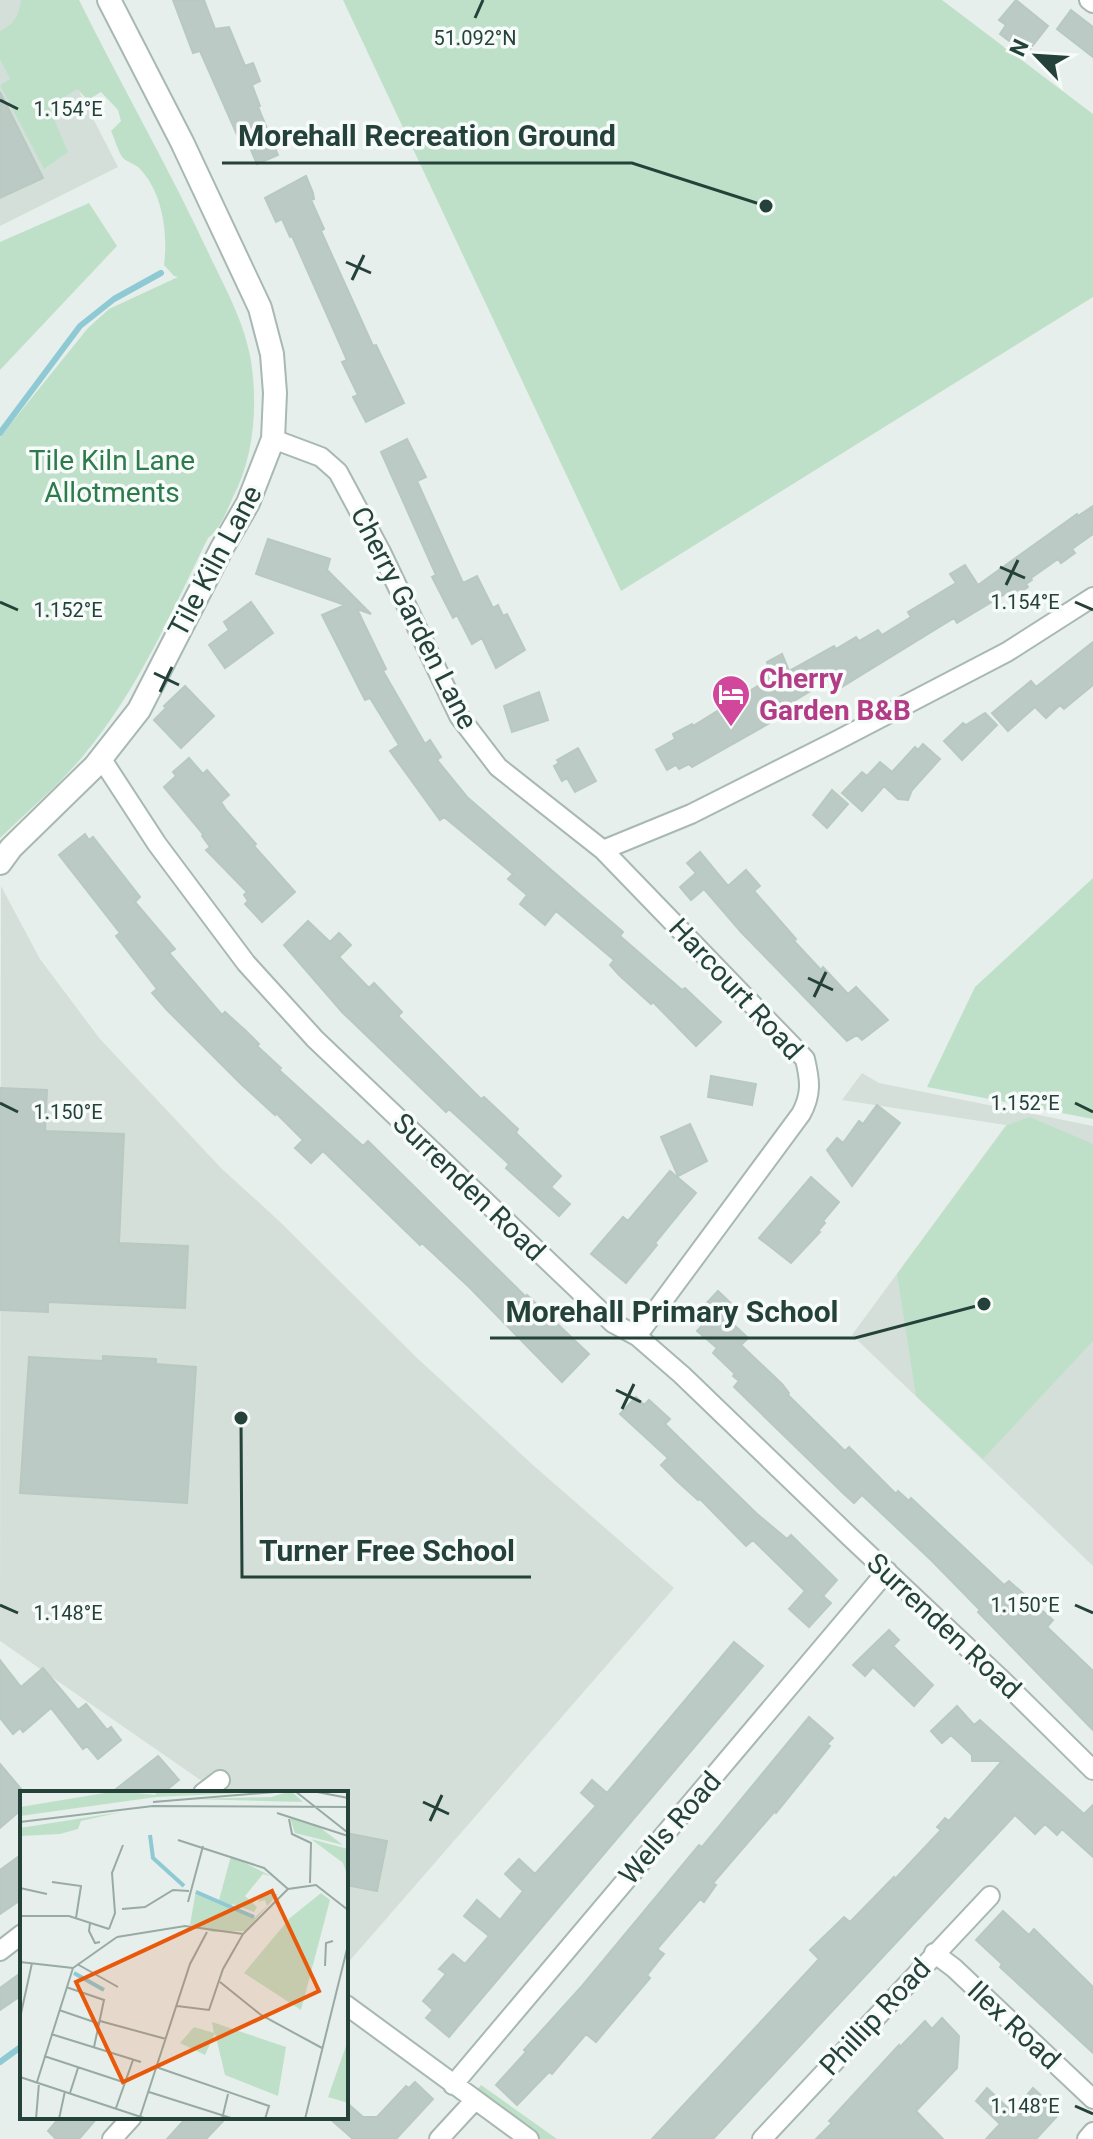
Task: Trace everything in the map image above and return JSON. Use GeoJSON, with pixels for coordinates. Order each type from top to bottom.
{"type":"FeatureCollection","features":[{"type":"Feature","properties":{"kind":"street"},"geometry":{"type":"LineString","coordinates":[[109,0],[182,142],[260,308],[272,354],[275,393],[273,439]]}},
{"type":"Feature","properties":{"kind":"street","name":"Tile Kiln Lane"},"geometry":{"type":"LineString","coordinates":[[0,863],[11,848],[101,758],[139,710],[248,503],[273,439]]}},
{"type":"Feature","properties":{"kind":"street","name":"Cherry Garden Lane"},"geometry":{"type":"LineString","coordinates":[[273,439],[321,457],[338,472],[381,552],[459,716],[498,767],[603,850]]}},
{"type":"Feature","properties":{"kind":"street"},"geometry":{"type":"LineString","coordinates":[[603,850],[691,814],[836,741],[1007,652],[1093,597]]}},
{"type":"Feature","properties":{"kind":"street","name":"Surrenden Road"},"geometry":{"type":"LineString","coordinates":[[101,758],[173,866],[246,963],[315,1039],[613,1323],[637,1336],[682,1375],[1093,1770]]}},
{"type":"Feature","properties":{"kind":"street","name":"Harcourt Road"},"geometry":{"type":"LineString","coordinates":[[603,850],[805,1059],[810,1080],[810,1099],[801,1114],[637,1336]]}},
{"type":"Feature","properties":{"kind":"street","name":"Wells Road"},"geometry":{"type":"LineString","coordinates":[[453,2085],[887,1571]]}},
{"type":"Feature","properties":{"kind":"street"},"geometry":{"type":"LineString","coordinates":[[206,1791],[220,1780]]}},
{"type":"Feature","properties":{"kind":"street","name":"Phillip Road"},"geometry":{"type":"LineString","coordinates":[[762,2139],[990,1896]]}},
{"type":"Feature","properties":{"kind":"street"},"geometry":{"type":"LineString","coordinates":[[0,1951],[20,1936]]}},
{"type":"Feature","properties":{"kind":"street","name":"Ilex Road"},"geometry":{"type":"LineString","coordinates":[[934,1953],[954,1968],[1093,2099]]}},
{"type":"Feature","properties":{"kind":"street"},"geometry":{"type":"LineString","coordinates":[[348,2006],[529,2139]]}},
{"type":"Feature","properties":{"kind":"street"},"geometry":{"type":"LineString","coordinates":[[439,2139],[474,2101]]}},
{"type":"Feature","properties":{"kind":"street"},"geometry":{"type":"LineString","coordinates":[[112,2139],[130,2119]]}},
{"type":"Feature","properties":{"kind":"street"},"geometry":{"type":"LineString","coordinates":[[1087,2139],[1093,2132]]}},
{"type":"Feature","properties":{"kind":"shaded area"},"geometry":{"type":"Polygon","coordinates":[[[0,0],[32,0],[118,167],[0,226],[0,0]]]}},
{"type":"Feature","properties":{"kind":"shaded area"},"geometry":{"type":"Polygon","coordinates":[[[1,886],[40,959],[100,1039],[221,1168],[416,1357],[534,1466],[674,1588],[348,1963],[348,1791],[216,1791],[0,1641],[1,886]]]}},
{"type":"Feature","properties":{"kind":"shaded area"},"geometry":{"type":"Polygon","coordinates":[[[862,1073],[879,1083],[1093,1126],[1093,1566],[852,1335],[1006,1125],[842,1100],[862,1073]]]}},
{"type":"Feature","properties":{"kind":"green space","name":"Tile Kiln Lane Allotments"},"geometry":{"type":"Polygon","coordinates":[[[21,0],[79,0],[178,190],[234,306],[251,361],[254,413],[250,448],[240,482],[223,519],[208,538],[137,679],[83,756],[0,838],[0,437],[88,328],[109,309],[178,277],[164,265],[164,227],[159,202],[148,179],[120,153],[111,131],[121,121],[118,110],[101,92],[88,100],[77,89],[49,107],[68,152],[44,169],[0,85],[10,79],[0,59],[0,31],[15,19],[21,0]]]}},
{"type":"Feature","properties":{"kind":"green space"},"geometry":{"type":"Polygon","coordinates":[[[343,0],[942,0],[1093,114],[1093,297],[621,591],[343,0]]]}},
{"type":"Feature","properties":{"kind":"green space"},"geometry":{"type":"Polygon","coordinates":[[[89,203],[117,246],[0,370],[0,242],[89,203]]]}},
{"type":"Feature","properties":{"kind":"green space"},"geometry":{"type":"Polygon","coordinates":[[[1093,878],[1093,1119],[927,1087],[975,987],[1093,878]]]}},
{"type":"Feature","properties":{"kind":"green space"},"geometry":{"type":"Polygon","coordinates":[[[1030,1117],[1093,1144],[1093,1341],[983,1459],[916,1396],[897,1274],[1007,1125],[1030,1117]]]}},
{"type":"Feature","properties":{"kind":"green space"},"geometry":{"type":"Polygon","coordinates":[[[481,2085],[557,2139],[538,2139],[476,2091],[481,2085]]]}},
{"type":"Feature","properties":{"kind":"building"},"geometry":{"type":"Polygon","coordinates":[[[173,0],[204,0],[215,29],[229,27],[245,66],[253,63],[260,81],[252,85],[278,155],[257,164],[248,143],[242,146],[200,51],[193,53],[173,0]]]}},
{"type":"Feature","properties":{"kind":"building"},"geometry":{"type":"Polygon","coordinates":[[[1016,0],[1048,26],[1026,54],[1000,34],[1006,25],[999,20],[1016,0]]]}},
{"type":"Feature","properties":{"kind":"building"},"geometry":{"type":"Polygon","coordinates":[[[1071,10],[1093,27],[1093,57],[1057,29],[1071,10]]]}},
{"type":"Feature","properties":{"kind":"building"},"geometry":{"type":"Polygon","coordinates":[[[0,92],[43,178],[0,198],[0,92]]]}},
{"type":"Feature","properties":{"kind":"building"},"geometry":{"type":"Polygon","coordinates":[[[306,176],[313,193],[314,199],[311,200],[324,229],[321,231],[373,346],[376,345],[404,403],[366,422],[353,397],[358,395],[342,362],[347,360],[292,236],[282,219],[276,222],[265,198],[306,176]]]}},
{"type":"Feature","properties":{"kind":"building"},"geometry":{"type":"Polygon","coordinates":[[[407,439],[426,477],[417,481],[463,583],[477,576],[493,608],[498,605],[503,616],[507,614],[525,650],[496,668],[482,638],[472,644],[457,615],[453,618],[432,577],[436,575],[381,452],[407,439]]]}},
{"type":"Feature","properties":{"kind":"building"},"geometry":{"type":"Polygon","coordinates":[[[1093,506],[1093,534],[1072,549],[1075,553],[1061,563],[1058,559],[1031,578],[1026,584],[1028,587],[1014,597],[1010,591],[957,623],[954,618],[840,688],[834,677],[794,701],[788,706],[791,711],[692,767],[689,764],[679,769],[676,765],[667,770],[656,750],[675,739],[673,734],[693,726],[766,681],[760,671],[768,666],[767,662],[782,654],[789,671],[856,637],[859,641],[878,630],[882,635],[911,617],[908,612],[956,583],[950,574],[965,565],[978,585],[1077,514],[1093,506]]]}},
{"type":"Feature","properties":{"kind":"building"},"geometry":{"type":"Polygon","coordinates":[[[268,539],[330,559],[327,570],[371,614],[357,609],[386,669],[383,671],[425,744],[430,740],[441,757],[437,760],[467,797],[623,932],[620,936],[682,990],[685,988],[721,1022],[696,1046],[653,1002],[651,1004],[619,975],[610,965],[614,960],[556,911],[545,925],[520,904],[527,895],[508,879],[513,874],[444,817],[440,820],[390,751],[399,745],[370,698],[365,700],[322,615],[345,605],[256,574],[268,539]]]}},
{"type":"Feature","properties":{"kind":"building"},"geometry":{"type":"Polygon","coordinates":[[[251,602],[273,633],[225,668],[209,645],[229,630],[224,622],[251,602]]]}},
{"type":"Feature","properties":{"kind":"building"},"geometry":{"type":"Polygon","coordinates":[[[1093,642],[1093,685],[1064,709],[1060,705],[1046,718],[1035,707],[1008,731],[992,713],[1031,681],[1036,687],[1093,642]]]}},
{"type":"Feature","properties":{"kind":"building"},"geometry":{"type":"Polygon","coordinates":[[[185,686],[214,716],[181,748],[154,720],[185,686]]]}},
{"type":"Feature","properties":{"kind":"building"},"geometry":{"type":"Polygon","coordinates":[[[539,692],[548,720],[512,732],[504,706],[539,692]]]}},
{"type":"Feature","properties":{"kind":"building"},"geometry":{"type":"Polygon","coordinates":[[[985,713],[997,725],[962,760],[944,741],[963,723],[966,725],[985,713]]]}},
{"type":"Feature","properties":{"kind":"building"},"geometry":{"type":"Polygon","coordinates":[[[923,744],[940,759],[912,790],[908,800],[898,799],[884,786],[862,811],[842,793],[862,772],[867,776],[880,762],[892,772],[915,747],[918,750],[923,744]]]}},
{"type":"Feature","properties":{"kind":"building"},"geometry":{"type":"Polygon","coordinates":[[[578,748],[596,781],[575,792],[567,778],[562,781],[554,766],[559,763],[557,760],[578,748]]]}},
{"type":"Feature","properties":{"kind":"building"},"geometry":{"type":"Polygon","coordinates":[[[189,758],[203,774],[207,770],[229,795],[221,802],[226,810],[295,892],[262,922],[245,904],[248,901],[244,895],[247,892],[206,850],[210,847],[203,834],[164,787],[176,776],[173,772],[189,758]]]}},
{"type":"Feature","properties":{"kind":"building"},"geometry":{"type":"Polygon","coordinates":[[[832,790],[848,804],[827,828],[813,815],[832,790]]]}},
{"type":"Feature","properties":{"kind":"building"},"geometry":{"type":"Polygon","coordinates":[[[85,834],[89,840],[93,837],[140,897],[135,902],[175,949],[169,953],[222,1015],[225,1012],[246,1031],[281,1068],[279,1070],[363,1146],[368,1141],[526,1297],[589,1354],[562,1382],[469,1287],[422,1243],[420,1245],[323,1151],[311,1163],[295,1148],[303,1140],[242,1085],[152,993],[157,989],[116,936],[120,933],[59,855],[85,834]]]}},
{"type":"Feature","properties":{"kind":"building"},"geometry":{"type":"Polygon","coordinates":[[[700,852],[728,886],[746,870],[760,886],[754,891],[821,970],[823,967],[848,994],[856,987],[888,1020],[862,1040],[857,1035],[847,1041],[741,932],[704,889],[691,900],[680,887],[696,873],[687,863],[700,852]]]}},
{"type":"Feature","properties":{"kind":"building"},"geometry":{"type":"Polygon","coordinates":[[[308,921],[330,942],[339,933],[351,945],[339,957],[369,988],[374,983],[402,1012],[398,1016],[481,1099],[484,1097],[518,1129],[516,1133],[561,1176],[551,1187],[570,1204],[559,1216],[506,1168],[509,1164],[449,1109],[446,1112],[342,1012],[284,945],[308,921]]]}},
{"type":"Feature","properties":{"kind":"building"},"geometry":{"type":"Polygon","coordinates":[[[711,1076],[756,1084],[752,1105],[708,1097],[711,1076]]]}},
{"type":"Feature","properties":{"kind":"building"},"geometry":{"type":"Polygon","coordinates":[[[0,1088],[47,1090],[45,1131],[124,1134],[119,1243],[188,1246],[185,1308],[48,1302],[48,1312],[0,1310],[0,1088]]]}},
{"type":"Feature","properties":{"kind":"building"},"geometry":{"type":"Polygon","coordinates":[[[877,1105],[900,1123],[852,1186],[827,1150],[837,1138],[843,1143],[859,1121],[863,1124],[877,1105]]]}},
{"type":"Feature","properties":{"kind":"building"},"geometry":{"type":"Polygon","coordinates":[[[690,1124],[707,1161],[678,1176],[661,1137],[690,1124]]]}},
{"type":"Feature","properties":{"kind":"building"},"geometry":{"type":"Polygon","coordinates":[[[670,1171],[696,1193],[626,1283],[591,1254],[623,1217],[628,1221],[670,1171]]]}},
{"type":"Feature","properties":{"kind":"building"},"geometry":{"type":"Polygon","coordinates":[[[811,1177],[839,1202],[823,1221],[825,1223],[820,1232],[791,1263],[759,1238],[811,1177]]]}},
{"type":"Feature","properties":{"kind":"building"},"geometry":{"type":"Polygon","coordinates":[[[718,1291],[739,1311],[730,1321],[748,1338],[741,1345],[845,1451],[849,1447],[896,1494],[898,1491],[909,1501],[911,1498],[1004,1585],[1009,1581],[1053,1620],[1047,1627],[1093,1671],[1093,1730],[931,1560],[862,1495],[854,1503],[734,1387],[739,1381],[733,1376],[735,1374],[713,1353],[717,1348],[697,1331],[713,1314],[704,1306],[718,1291]]]}},
{"type":"Feature","properties":{"kind":"building"},"geometry":{"type":"Polygon","coordinates":[[[103,1356],[156,1359],[156,1364],[196,1367],[187,1503],[20,1493],[29,1357],[103,1361],[103,1356]]]}},
{"type":"Feature","properties":{"kind":"building"},"geometry":{"type":"Polygon","coordinates":[[[636,1397],[644,1405],[649,1400],[670,1419],[665,1424],[756,1513],[787,1539],[791,1535],[837,1580],[823,1596],[831,1603],[809,1627],[789,1609],[805,1591],[753,1540],[746,1546],[700,1499],[677,1481],[661,1465],[668,1458],[620,1414],[636,1397]]]}},
{"type":"Feature","properties":{"kind":"building"},"geometry":{"type":"Polygon","coordinates":[[[889,1630],[899,1640],[893,1646],[933,1685],[914,1706],[873,1667],[865,1676],[853,1665],[889,1630]]]}},
{"type":"Feature","properties":{"kind":"building"},"geometry":{"type":"Polygon","coordinates":[[[734,1642],[763,1666],[449,2037],[426,2018],[433,2010],[423,2001],[446,1974],[439,1969],[453,1954],[465,1964],[489,1936],[464,1916],[477,1900],[500,1920],[523,1891],[505,1874],[519,1859],[535,1874],[596,1806],[581,1793],[592,1780],[607,1793],[734,1642]]]}},
{"type":"Feature","properties":{"kind":"building"},"geometry":{"type":"Polygon","coordinates":[[[0,1660],[21,1687],[43,1668],[78,1710],[86,1704],[107,1730],[111,1727],[121,1740],[98,1759],[87,1746],[83,1749],[51,1708],[23,1732],[20,1728],[13,1734],[0,1718],[0,1660]]]}},
{"type":"Feature","properties":{"kind":"building"},"geometry":{"type":"Polygon","coordinates":[[[957,1706],[974,1725],[980,1720],[1084,1814],[1093,1805],[1093,1857],[1062,1829],[1057,1835],[1045,1824],[1035,1834],[1015,1815],[713,2139],[652,2139],[819,1959],[810,1950],[844,1917],[850,1922],[895,1879],[941,1830],[937,1827],[945,1818],[949,1821],[1002,1761],[972,1761],[972,1755],[951,1735],[942,1743],[931,1731],[957,1706]]]}},
{"type":"Feature","properties":{"kind":"building"},"geometry":{"type":"Polygon","coordinates":[[[809,1717],[833,1738],[827,1744],[830,1746],[776,1813],[713,1883],[716,1885],[704,1902],[700,1899],[657,1949],[664,1954],[647,1975],[650,1978],[596,2042],[586,2034],[552,2074],[549,2072],[517,2105],[496,2085],[699,1845],[702,1847],[809,1717]]]}},
{"type":"Feature","properties":{"kind":"building"},"geometry":{"type":"Polygon","coordinates":[[[158,1756],[179,1780],[165,1791],[114,1791],[158,1756]]]}},
{"type":"Feature","properties":{"kind":"building"},"geometry":{"type":"Polygon","coordinates":[[[0,1764],[22,1791],[20,1811],[0,1828],[0,1764]]]}},
{"type":"Feature","properties":{"kind":"building"},"geometry":{"type":"Polygon","coordinates":[[[348,1833],[387,1841],[377,1891],[348,1885],[348,1833]]]}},
{"type":"Feature","properties":{"kind":"building"},"geometry":{"type":"Polygon","coordinates":[[[20,1855],[20,1900],[0,1914],[0,1870],[20,1855]]]}},
{"type":"Feature","properties":{"kind":"building"},"geometry":{"type":"Polygon","coordinates":[[[1003,1911],[1029,1935],[1034,1929],[1093,1987],[1093,2053],[1000,1967],[1002,1964],[976,1940],[1003,1911]]]}},
{"type":"Feature","properties":{"kind":"building"},"geometry":{"type":"Polygon","coordinates":[[[20,1973],[20,1996],[0,2010],[0,1988],[20,1973]]]}},
{"type":"Feature","properties":{"kind":"building"},"geometry":{"type":"Polygon","coordinates":[[[942,2018],[959,2036],[957,2068],[916,2111],[943,2139],[816,2139],[899,2045],[925,2021],[932,2029],[942,2018]]]}},
{"type":"Feature","properties":{"kind":"building"},"geometry":{"type":"Polygon","coordinates":[[[415,2082],[433,2099],[396,2139],[353,2139],[330,2119],[348,2119],[348,2104],[363,2117],[377,2117],[406,2086],[409,2088],[415,2082]]]}},
{"type":"Feature","properties":{"kind":"building"},"geometry":{"type":"Polygon","coordinates":[[[987,2088],[1012,2112],[1033,2088],[1060,2113],[1036,2139],[986,2139],[1000,2124],[976,2101],[987,2088]]]}},
{"type":"Feature","properties":{"kind":"building"},"geometry":{"type":"Polygon","coordinates":[[[58,2119],[96,2119],[79,2139],[56,2139],[48,2131],[58,2119]]]}},
{"type":"Feature","properties":{"kind":"building"},"geometry":{"type":"Polygon","coordinates":[[[185,2119],[225,2119],[206,2139],[167,2139],[185,2119]]]}},
{"type":"Feature","properties":{"kind":"waterway"},"geometry":{"type":"LineString","coordinates":[[0,433],[80,326],[114,299],[161,273]]}},
{"type":"Feature","properties":{"kind":"waterway"},"geometry":{"type":"LineString","coordinates":[[0,2062],[20,2047]]}},
{"type":"Feature","properties":{"kind":"place","name":"Morehall Recreation Ground"},"geometry":{"type":"Point","coordinates":[766,206]}},
{"type":"Feature","properties":{"kind":"place","name":"Cherry Garden B&B"},"geometry":{"type":"Point","coordinates":[731,728]}},
{"type":"Feature","properties":{"kind":"place","name":"Morehall Primary School"},"geometry":{"type":"Point","coordinates":[984,1304]}},
{"type":"Feature","properties":{"kind":"place","name":"Turner Free School"},"geometry":{"type":"Point","coordinates":[241,1418]}}]}
